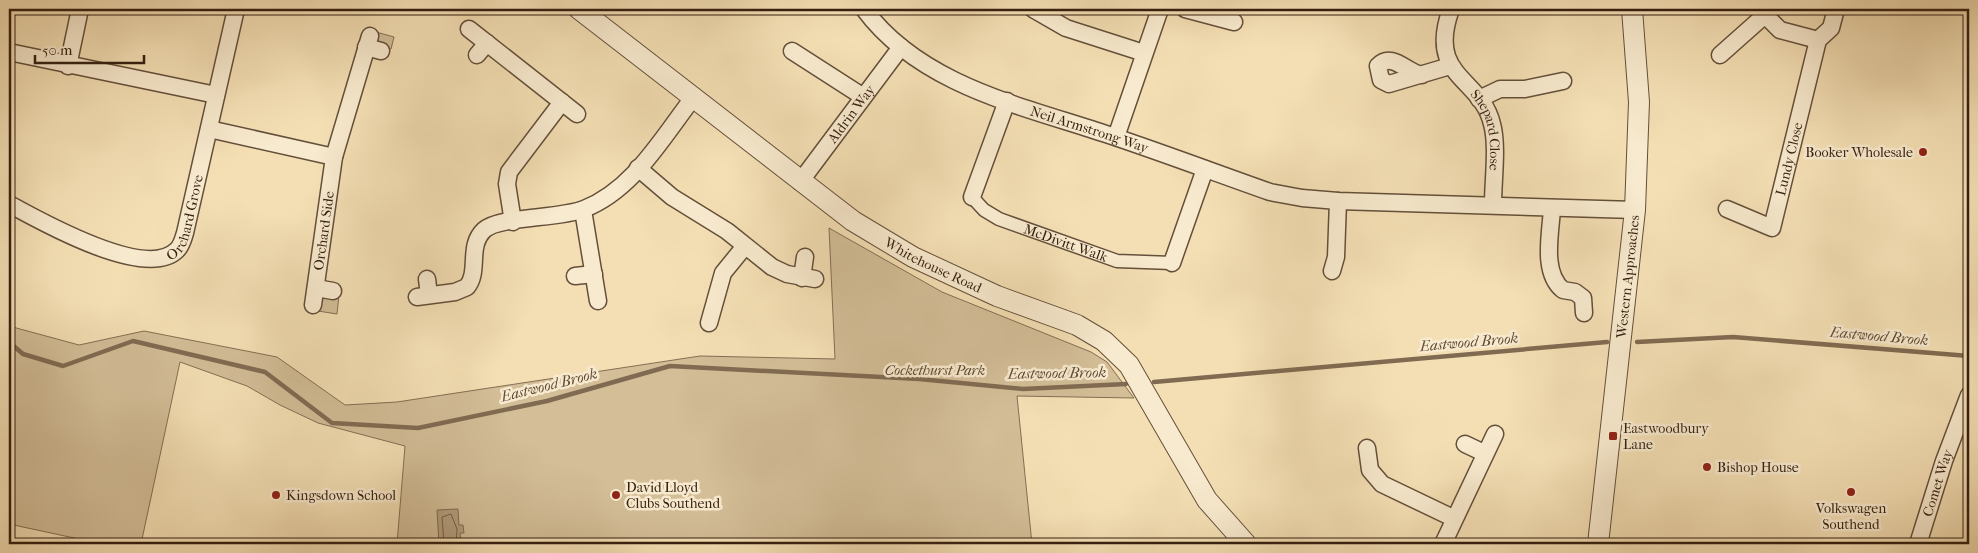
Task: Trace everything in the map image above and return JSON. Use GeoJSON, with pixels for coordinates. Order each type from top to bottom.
{"type":"FeatureCollection","features":[{"type":"Feature","properties":{"kind":"street"},"geometry":{"type":"LineString","coordinates":[[68,66],[80,9]]}},
{"type":"Feature","properties":{"kind":"street","name":"Orchard Grove"},"geometry":{"type":"LineString","coordinates":[[9,204],[90,244],[148,259],[168,256],[177,250],[185,233],[236,9]]}},
{"type":"Feature","properties":{"kind":"street","name":"Whitehouse Road"},"geometry":{"type":"LineString","coordinates":[[579,9],[852,222],[913,258],[997,296],[1078,325],[1104,341],[1129,365],[1207,500],[1246,544]]}},
{"type":"Feature","properties":{"kind":"street","name":"Neil Armstrong Way"},"geometry":{"type":"LineString","coordinates":[[864,9],[901,47],[942,74],[1007,101],[1285,196],[1338,201],[1493,204],[1552,208],[1635,210]]}},
{"type":"Feature","properties":{"kind":"street"},"geometry":{"type":"LineString","coordinates":[[1033,9],[1066,28],[1144,53]]}},
{"type":"Feature","properties":{"kind":"street"},"geometry":{"type":"LineString","coordinates":[[1116,137],[1160,9]]}},
{"type":"Feature","properties":{"kind":"street"},"geometry":{"type":"LineString","coordinates":[[1184,9],[1234,22]]}},
{"type":"Feature","properties":{"kind":"street"},"geometry":{"type":"LineString","coordinates":[[1422,75],[1450,66],[1446,29],[1451,9]]}},
{"type":"Feature","properties":{"kind":"street","name":"Western Approaches"},"geometry":{"type":"LineString","coordinates":[[1598,544],[1635,210],[1639,102],[1632,9]]}},
{"type":"Feature","properties":{"kind":"street","name":"Lundy Close"},"geometry":{"type":"LineString","coordinates":[[1726,209],[1772,228],[1818,40],[1831,28],[1836,9]]}},
{"type":"Feature","properties":{"kind":"street"},"geometry":{"type":"LineString","coordinates":[[1720,55],[1762,12],[1780,30],[1818,40]]}},
{"type":"Feature","properties":{"kind":"street"},"geometry":{"type":"LineString","coordinates":[[469,29],[482,49],[577,114]]}},
{"type":"Feature","properties":{"kind":"street","name":"Orchard Side"},"geometry":{"type":"LineString","coordinates":[[313,305],[334,156],[373,45]]}},
{"type":"Feature","properties":{"kind":"street","name":"Aldrin Way"},"geometry":{"type":"LineString","coordinates":[[800,182],[862,96],[901,47]]}},
{"type":"Feature","properties":{"kind":"street"},"geometry":{"type":"LineString","coordinates":[[792,51],[862,96]]}},
{"type":"Feature","properties":{"kind":"street"},"geometry":{"type":"LineString","coordinates":[[9,52],[68,66],[148,80],[216,95]]}},
{"type":"Feature","properties":{"kind":"street","name":"Shepard Close"},"geometry":{"type":"LineString","coordinates":[[1450,66],[1488,111],[1494,132],[1493,204]]}},
{"type":"Feature","properties":{"kind":"street"},"geometry":{"type":"LineString","coordinates":[[1479,99],[1500,89],[1525,89],[1562,81]]}},
{"type":"Feature","properties":{"kind":"street"},"geometry":{"type":"LineString","coordinates":[[427,279],[423,296],[455,292],[467,287],[472,278],[473,256],[478,236],[486,228],[497,224],[563,215],[583,210],[616,191],[638,168],[693,98]]}},
{"type":"Feature","properties":{"kind":"street","name":"McDivitt Walk"},"geometry":{"type":"LineString","coordinates":[[1007,101],[972,197],[984,210],[999,219],[1117,261],[1172,263],[1205,169]]}},
{"type":"Feature","properties":{"kind":"street"},"geometry":{"type":"LineString","coordinates":[[513,222],[508,184],[509,172],[562,102]]}},
{"type":"Feature","properties":{"kind":"street"},"geometry":{"type":"LineString","coordinates":[[209,129],[334,156]]}},
{"type":"Feature","properties":{"kind":"street"},"geometry":{"type":"LineString","coordinates":[[638,168],[672,197],[727,231],[779,272],[808,278],[805,257]]}},
{"type":"Feature","properties":{"kind":"street"},"geometry":{"type":"LineString","coordinates":[[1332,271],[1336,257],[1338,201]]}},
{"type":"Feature","properties":{"kind":"street"},"geometry":{"type":"LineString","coordinates":[[1552,208],[1550,263],[1552,275],[1563,290],[1575,292],[1584,298],[1584,313]]}},
{"type":"Feature","properties":{"kind":"street"},"geometry":{"type":"LineString","coordinates":[[583,210],[598,301]]}},
{"type":"Feature","properties":{"kind":"street"},"geometry":{"type":"LineString","coordinates":[[709,323],[723,273],[745,246]]}},
{"type":"Feature","properties":{"kind":"street"},"geometry":{"type":"LineString","coordinates":[[575,276],[594,274]]}},
{"type":"Feature","properties":{"kind":"street"},"geometry":{"type":"LineString","coordinates":[[316,288],[333,291]]}},
{"type":"Feature","properties":{"kind":"street","name":"Comet Way"},"geometry":{"type":"LineString","coordinates":[[1918,544],[1944,461],[1969,394]]}},
{"type":"Feature","properties":{"kind":"street"},"geometry":{"type":"LineString","coordinates":[[1443,544],[1453,518],[1495,434]]}},
{"type":"Feature","properties":{"kind":"street"},"geometry":{"type":"LineString","coordinates":[[1465,444],[1484,453]]}},
{"type":"Feature","properties":{"kind":"street"},"geometry":{"type":"LineString","coordinates":[[1367,448],[1370,470],[1382,484],[1453,518]]}},
{"type":"Feature","properties":{"kind":"green space"},"geometry":{"type":"Polygon","coordinates":[[[376,32],[394,37],[391,49],[376,43],[376,32]]]}},
{"type":"Feature","properties":{"kind":"green space","name":"Cockethurst Park"},"geometry":{"type":"Polygon","coordinates":[[[829,228],[942,292],[1091,352],[1107,362],[1134,398],[1017,396],[1032,544],[397,544],[405,446],[318,423],[280,405],[247,386],[180,362],[141,544],[102,544],[9,524],[9,326],[79,345],[144,331],[277,357],[345,405],[397,402],[700,356],[835,359],[829,228]]]}},
{"type":"Feature","properties":{"kind":"green space"},"geometry":{"type":"Polygon","coordinates":[[[339,295],[337,314],[318,311],[324,296],[339,295]]]}},
{"type":"Feature","properties":{"kind":"water"},"geometry":{"type":"Polygon","coordinates":[[[458,509],[459,525],[463,525],[464,533],[460,533],[461,544],[439,544],[437,510],[458,509]]]}},
{"type":"Feature","properties":{"kind":"waterway","name":"Eastwood Brook"},"geometry":{"type":"LineString","coordinates":[[1637,342],[1733,337],[1969,356]]}},
{"type":"Feature","properties":{"kind":"waterway","name":"Eastwood Brook"},"geometry":{"type":"LineString","coordinates":[[9,342],[23,354],[63,366],[133,341],[265,372],[332,423],[418,428],[547,401],[670,366],[919,379],[1023,389],[1126,384]]}},
{"type":"Feature","properties":{"kind":"waterway","name":"Eastwood Brook"},"geometry":{"type":"LineString","coordinates":[[1154,382],[1607,342]]}},
{"type":"Feature","properties":{"kind":"place","name":"Booker Wholesale"},"geometry":{"type":"Point","coordinates":[1923,152]}},
{"type":"Feature","properties":{"kind":"place","name":"Eastwoodbury Lane"},"geometry":{"type":"Point","coordinates":[1613,436]}},
{"type":"Feature","properties":{"kind":"place","name":"Bishop House"},"geometry":{"type":"Point","coordinates":[1707,467]}},
{"type":"Feature","properties":{"kind":"place","name":"Volkswagen Southend"},"geometry":{"type":"Point","coordinates":[1851,492]}},
{"type":"Feature","properties":{"kind":"place","name":"Kingsdown School"},"geometry":{"type":"Point","coordinates":[276,495]}},
{"type":"Feature","properties":{"kind":"place","name":"David Lloyd Clubs Southend"},"geometry":{"type":"Point","coordinates":[616,495]}}]}
